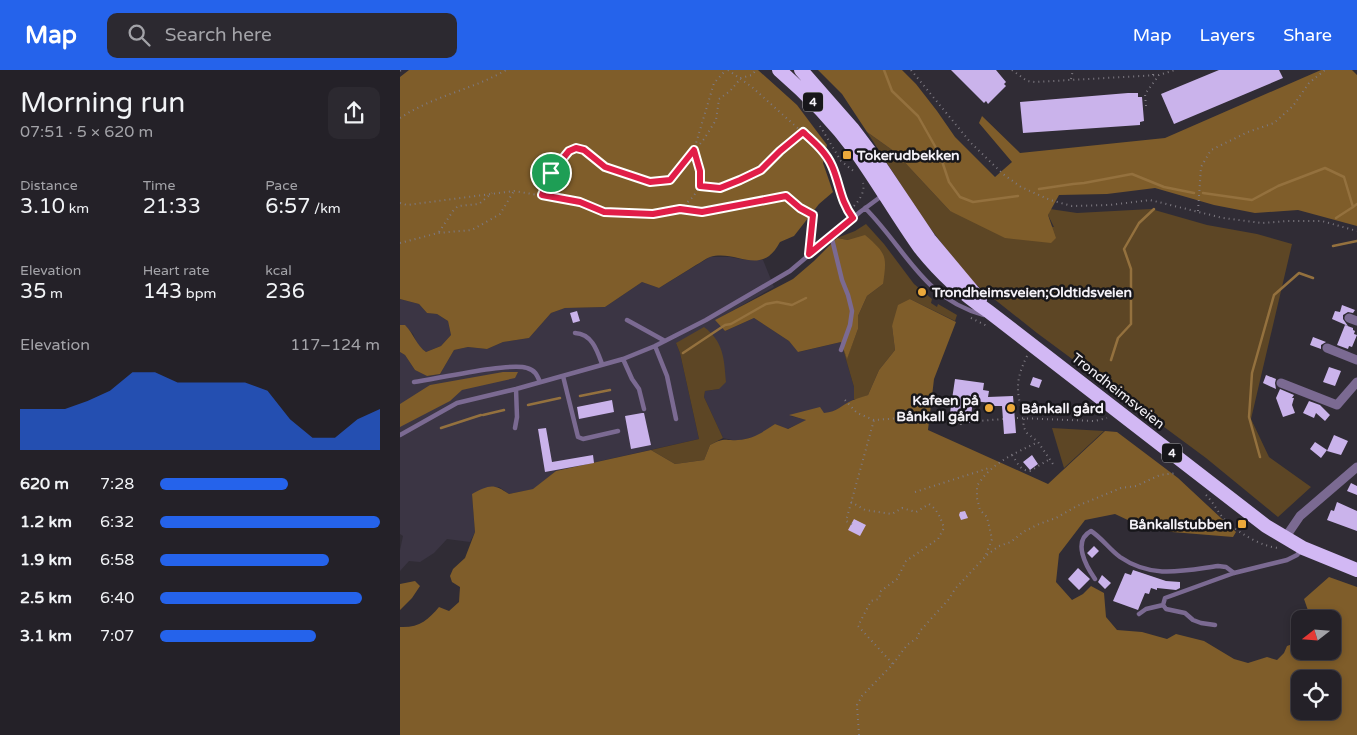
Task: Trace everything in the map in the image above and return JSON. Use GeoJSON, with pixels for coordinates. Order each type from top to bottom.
{"type":"FeatureCollection","features":[{"type":"Feature","properties":{"kind":"highway","name":"Trondheimsveien"},"geometry":{"type":"LineString","coordinates":[[778,70],[805,93],[833,123],[889,191]]}},
{"type":"Feature","properties":{"kind":"highway","name":"Trondheimsveien"},"geometry":{"type":"LineString","coordinates":[[801,70],[852,128],[889,191],[910,234],[930,261],[958,289],[993,314],[1253,516],[1303,548],[1357,570]]}},
{"type":"Feature","properties":{"kind":"street"},"geometry":{"type":"LineString","coordinates":[[1327,348],[1357,360]]}},
{"type":"Feature","properties":{"kind":"street"},"geometry":{"type":"LineString","coordinates":[[1281,383],[1337,405],[1357,382]]}},
{"type":"Feature","properties":{"kind":"street"},"geometry":{"type":"LineString","coordinates":[[1285,538],[1300,516],[1357,467]]}},
{"type":"Feature","properties":{"kind":"lane"},"geometry":{"type":"LineString","coordinates":[[400,435],[457,403],[516,389],[623,359],[655,346],[706,320],[790,271],[831,235],[889,191]]}},
{"type":"Feature","properties":{"kind":"lane"},"geometry":{"type":"LineString","coordinates":[[865,208],[888,233],[925,281],[942,296],[964,309],[993,314]]}},
{"type":"Feature","properties":{"kind":"lane"},"geometry":{"type":"LineString","coordinates":[[831,235],[852,311],[850,325],[841,350]]}},
{"type":"Feature","properties":{"kind":"lane"},"geometry":{"type":"LineString","coordinates":[[627,320],[664,341]]}},
{"type":"Feature","properties":{"kind":"lane"},"geometry":{"type":"LineString","coordinates":[[575,333],[582,333],[587,336],[598,350],[602,364]]}},
{"type":"Feature","properties":{"kind":"lane"},"geometry":{"type":"LineString","coordinates":[[655,346],[667,376],[676,419]]}},
{"type":"Feature","properties":{"kind":"lane"},"geometry":{"type":"LineString","coordinates":[[623,359],[639,389],[644,409]]}},
{"type":"Feature","properties":{"kind":"lane"},"geometry":{"type":"LineString","coordinates":[[414,382],[503,367],[526,367],[534,371],[540,382]]}},
{"type":"Feature","properties":{"kind":"lane"},"geometry":{"type":"LineString","coordinates":[[563,376],[578,437],[583,439],[618,431]]}},
{"type":"Feature","properties":{"kind":"lane"},"geometry":{"type":"LineString","coordinates":[[515,428],[517,417],[516,389]]}},
{"type":"Feature","properties":{"kind":"lane"},"geometry":{"type":"LineString","coordinates":[[1095,579],[1090,573],[1081,549],[1081,541],[1091,531],[1107,547],[1122,558],[1148,570],[1171,572],[1218,566],[1226,567],[1234,573]]}},
{"type":"Feature","properties":{"kind":"lane"},"geometry":{"type":"LineString","coordinates":[[1163,605],[1165,598],[1173,594],[1234,573],[1287,560],[1297,555],[1303,548]]}},
{"type":"Feature","properties":{"kind":"lane"},"geometry":{"type":"LineString","coordinates":[[1139,614],[1146,609],[1163,605]]}},
{"type":"Feature","properties":{"kind":"lane"},"geometry":{"type":"LineString","coordinates":[[1163,605],[1166,609],[1185,613],[1193,620],[1215,625]]}},
{"type":"Feature","properties":{"kind":"path"},"geometry":{"type":"LineString","coordinates":[[400,118],[426,103],[491,79],[506,70]]}},
{"type":"Feature","properties":{"kind":"path"},"geometry":{"type":"LineString","coordinates":[[680,209],[700,186],[700,171],[694,150],[714,83],[727,70],[741,78],[817,145],[830,162],[842,200],[853,218]]}},
{"type":"Feature","properties":{"kind":"path"},"geometry":{"type":"LineString","coordinates":[[542,195],[551,173],[569,151],[576,148],[584,150],[605,167],[650,182],[670,180],[704,139],[716,120],[719,99],[730,91],[741,78],[752,75],[756,70]]}},
{"type":"Feature","properties":{"kind":"path"},"geometry":{"type":"LineString","coordinates":[[911,70],[971,143],[1003,174],[1021,187],[1050,200],[1072,206],[1110,206],[1150,200],[1223,218],[1262,223],[1288,220],[1322,221],[1357,231]]}},
{"type":"Feature","properties":{"kind":"path"},"geometry":{"type":"LineString","coordinates":[[1012,70],[1030,82],[1152,76],[1175,70]]}},
{"type":"Feature","properties":{"kind":"path"},"geometry":{"type":"LineString","coordinates":[[1071,79],[1073,70]]}},
{"type":"Feature","properties":{"kind":"path"},"geometry":{"type":"LineString","coordinates":[[1152,76],[1153,70]]}},
{"type":"Feature","properties":{"kind":"path"},"geometry":{"type":"LineString","coordinates":[[1198,211],[1201,167],[1211,150],[1248,132],[1274,123],[1292,106],[1308,83],[1325,70]]}},
{"type":"Feature","properties":{"kind":"path"},"geometry":{"type":"LineString","coordinates":[[1146,106],[1146,94],[1159,75]]}},
{"type":"Feature","properties":{"kind":"path"},"geometry":{"type":"LineString","coordinates":[[817,122],[841,160],[859,176]]}},
{"type":"Feature","properties":{"kind":"path"},"geometry":{"type":"LineString","coordinates":[[700,186],[720,188],[761,170],[803,132]]}},
{"type":"Feature","properties":{"kind":"path"},"geometry":{"type":"LineString","coordinates":[[854,206],[864,191],[862,179]]}},
{"type":"Feature","properties":{"kind":"path"},"geometry":{"type":"LineString","coordinates":[[400,244],[438,233],[472,230],[500,214],[514,191]]}},
{"type":"Feature","properties":{"kind":"path"},"geometry":{"type":"LineString","coordinates":[[400,202],[407,204],[514,191],[580,202],[604,212],[653,214],[680,209],[702,212],[786,196],[800,208],[813,215],[809,254]]}},
{"type":"Feature","properties":{"kind":"path"},"geometry":{"type":"LineString","coordinates":[[438,233],[458,206],[479,204],[492,193]]}},
{"type":"Feature","properties":{"kind":"path"},"geometry":{"type":"LineString","coordinates":[[1028,354],[1019,375],[1019,398],[1025,419],[1023,426],[1027,433],[1038,442],[1055,467]]}},
{"type":"Feature","properties":{"kind":"path"},"geometry":{"type":"LineString","coordinates":[[846,400],[858,413],[874,420],[922,418],[954,423],[1003,419]]}},
{"type":"Feature","properties":{"kind":"path"},"geometry":{"type":"LineString","coordinates":[[1017,418],[1100,420],[1109,417],[1116,410]]}},
{"type":"Feature","properties":{"kind":"path"},"geometry":{"type":"LineString","coordinates":[[960,419],[961,425]]}},
{"type":"Feature","properties":{"kind":"path"},"geometry":{"type":"LineString","coordinates":[[852,524],[846,521],[874,420]]}},
{"type":"Feature","properties":{"kind":"path"},"geometry":{"type":"LineString","coordinates":[[915,492],[991,467],[1038,442]]}},
{"type":"Feature","properties":{"kind":"path"},"geometry":{"type":"LineString","coordinates":[[1012,455],[1018,466],[1023,470],[1030,471],[1050,459]]}},
{"type":"Feature","properties":{"kind":"path"},"geometry":{"type":"LineString","coordinates":[[985,557],[992,539],[987,517],[980,510],[976,486],[991,467]]}},
{"type":"Feature","properties":{"kind":"path"},"geometry":{"type":"LineString","coordinates":[[859,735],[857,704],[862,696],[893,664],[910,642],[917,638],[920,631],[949,599],[955,588],[985,557],[999,546],[1011,542],[1023,532],[1056,518],[1077,506],[1121,488],[1136,486],[1160,475],[1180,472]]}},
{"type":"Feature","properties":{"kind":"path"},"geometry":{"type":"LineString","coordinates":[[852,502],[865,510],[892,514],[902,508],[916,512],[929,504],[933,506],[940,516],[944,528],[938,539],[906,561],[897,579],[881,591],[879,599],[871,601],[859,622],[858,626],[893,664]]}},
{"type":"Feature","properties":{"kind":"shaded area"},"geometry":{"type":"Polygon","coordinates":[[[409,70],[758,70],[797,105],[827,145],[823,163],[833,192],[819,204],[794,236],[780,242],[773,253],[765,258],[748,260],[730,256],[710,257],[659,288],[642,282],[605,307],[565,308],[551,313],[529,338],[503,342],[487,349],[468,347],[454,350],[440,374],[427,376],[415,370],[405,355],[400,352],[400,325],[405,325],[426,352],[441,346],[451,335],[448,321],[437,314],[427,313],[419,304],[400,299],[400,77],[409,70]]]}},
{"type":"Feature","properties":{"kind":"shaded area"},"geometry":{"type":"Polygon","coordinates":[[[818,70],[902,70],[916,84],[955,137],[995,177],[1012,162],[979,123],[982,116],[1020,153],[1165,138],[1321,70],[1352,70],[1357,75],[1357,226],[1298,210],[1255,213],[1214,205],[1155,188],[1107,194],[1059,195],[1048,215],[1056,238],[1051,243],[1005,238],[950,211],[895,152],[867,132],[842,94],[818,70]]]}},
{"type":"Feature","properties":{"kind":"shaded area"},"geometry":{"type":"Polygon","coordinates":[[[867,132],[895,152],[950,211],[1054,227],[1048,215],[1050,209],[1077,213],[1151,209],[1207,225],[1257,234],[1292,244],[1251,419],[1269,457],[1311,487],[1278,517],[1206,458],[1037,333],[969,279],[921,216],[867,132]]]}},
{"type":"Feature","properties":{"kind":"shaded area"},"geometry":{"type":"Polygon","coordinates":[[[866,224],[884,244],[914,284],[932,299],[931,303],[937,307],[938,304],[957,315],[955,321],[910,299],[892,326],[895,350],[879,370],[868,395],[854,399],[854,387],[841,342],[847,358],[858,329],[858,316],[867,296],[883,284],[848,240],[837,238],[855,231],[866,224]]]}},
{"type":"Feature","properties":{"kind":"shaded area"},"geometry":{"type":"Polygon","coordinates":[[[865,235],[878,247],[884,256],[883,284],[867,296],[858,316],[858,329],[847,359],[841,342],[798,352],[789,341],[754,318],[725,331],[715,320],[793,279],[837,238],[848,240],[865,235]]]}},
{"type":"Feature","properties":{"kind":"shaded area"},"geometry":{"type":"Polygon","coordinates":[[[710,257],[763,260],[774,287],[716,320],[725,331],[754,318],[789,341],[799,352],[841,342],[854,387],[854,399],[834,413],[791,416],[807,420],[787,429],[775,424],[758,436],[737,441],[723,438],[704,397],[705,391],[719,389],[676,343],[680,353],[699,439],[556,471],[534,489],[509,494],[499,487],[472,494],[475,532],[470,542],[447,539],[434,553],[420,562],[409,561],[400,571],[400,550],[403,536],[400,534],[400,352],[405,355],[415,370],[427,376],[440,374],[454,350],[468,347],[487,349],[503,342],[529,338],[551,313],[565,308],[605,307],[642,282],[659,288],[710,257]]]}},
{"type":"Feature","properties":{"kind":"shaded area"},"geometry":{"type":"Polygon","coordinates":[[[400,299],[419,304],[427,313],[437,314],[448,321],[451,335],[441,346],[426,352],[418,346],[413,334],[405,326],[400,325],[400,299]]]}},
{"type":"Feature","properties":{"kind":"shaded area"},"geometry":{"type":"Polygon","coordinates":[[[910,299],[956,322],[934,379],[928,430],[1048,484],[1105,431],[1117,432],[1178,478],[1236,532],[1233,537],[1172,532],[1156,528],[1144,518],[1132,522],[1115,514],[1085,520],[1059,554],[1056,582],[1072,600],[1083,594],[1091,586],[1104,593],[1106,617],[1117,630],[1142,632],[1167,639],[1176,634],[1204,641],[1234,659],[1248,663],[1267,657],[1277,660],[1284,653],[1287,646],[1291,644],[1291,660],[1341,660],[1341,610],[1308,610],[1304,599],[1329,577],[1357,587],[1357,735],[400,735],[400,627],[418,625],[431,616],[439,607],[449,611],[459,602],[460,587],[452,582],[450,576],[453,569],[465,558],[475,532],[472,494],[491,486],[509,494],[533,489],[556,471],[651,450],[675,464],[704,460],[710,445],[719,441],[753,437],[775,424],[788,429],[806,420],[789,415],[820,407],[824,413],[836,410],[853,400],[868,395],[879,370],[895,350],[892,326],[898,305],[910,299]]]}},
{"type":"Feature","properties":{"kind":"shaded area"},"geometry":{"type":"Polygon","coordinates":[[[704,327],[716,339],[722,352],[726,382],[719,389],[705,391],[704,397],[723,438],[710,445],[704,460],[675,464],[651,450],[699,439],[680,353],[676,343],[704,327]]]}},
{"type":"Feature","properties":{"kind":"shaded area"},"geometry":{"type":"Polygon","coordinates":[[[503,372],[518,372],[515,378],[462,390],[450,401],[400,427],[400,404],[430,385],[503,372]]]}},
{"type":"Feature","properties":{"kind":"shaded area"},"geometry":{"type":"Polygon","coordinates":[[[1052,428],[1104,431],[1064,468],[1052,428]]]}},
{"type":"Feature","properties":{"kind":"shaded area"},"geometry":{"type":"Polygon","coordinates":[[[415,581],[420,586],[412,598],[400,610],[400,584],[415,581]]]}},
{"type":"Feature","properties":{"kind":"building"},"geometry":{"type":"Polygon","coordinates":[[[951,70],[996,70],[1006,82],[1004,84],[1006,86],[988,104],[986,101],[984,103],[951,70]]]}},
{"type":"Feature","properties":{"kind":"building"},"geometry":{"type":"Polygon","coordinates":[[[1219,70],[1279,70],[1283,78],[1174,124],[1161,94],[1219,70]]]}},
{"type":"Feature","properties":{"kind":"building"},"geometry":{"type":"Polygon","coordinates":[[[1138,93],[1138,97],[1142,97],[1144,121],[1140,122],[1140,125],[1023,133],[1020,102],[1138,93]]]}},
{"type":"Feature","properties":{"kind":"building"},"geometry":{"type":"Polygon","coordinates":[[[1342,305],[1355,310],[1353,313],[1348,312],[1343,315],[1343,319],[1348,326],[1332,319],[1335,311],[1340,312],[1342,305]]]}},
{"type":"Feature","properties":{"kind":"building"},"geometry":{"type":"Polygon","coordinates":[[[577,311],[580,321],[573,323],[570,313],[577,311]]]}},
{"type":"Feature","properties":{"kind":"building"},"geometry":{"type":"Polygon","coordinates":[[[1345,325],[1353,328],[1354,334],[1357,335],[1352,347],[1349,346],[1348,349],[1337,345],[1345,325]]]}},
{"type":"Feature","properties":{"kind":"building"},"geometry":{"type":"Polygon","coordinates":[[[1313,337],[1326,342],[1321,345],[1321,349],[1310,345],[1313,337]]]}},
{"type":"Feature","properties":{"kind":"building"},"geometry":{"type":"Polygon","coordinates":[[[1329,367],[1341,371],[1335,386],[1323,382],[1329,367]]]}},
{"type":"Feature","properties":{"kind":"building"},"geometry":{"type":"Polygon","coordinates":[[[1266,375],[1276,379],[1276,389],[1263,383],[1266,375]]]}},
{"type":"Feature","properties":{"kind":"building"},"geometry":{"type":"Polygon","coordinates":[[[1033,377],[1042,380],[1039,388],[1030,385],[1033,377]]]}},
{"type":"Feature","properties":{"kind":"building"},"geometry":{"type":"Polygon","coordinates":[[[955,379],[984,383],[983,390],[989,391],[988,397],[1013,396],[1016,433],[1004,434],[1002,406],[993,406],[992,403],[973,401],[970,423],[949,420],[955,379]]]}},
{"type":"Feature","properties":{"kind":"building"},"geometry":{"type":"Polygon","coordinates":[[[1280,389],[1294,395],[1292,405],[1295,413],[1283,417],[1276,398],[1280,389]]]}},
{"type":"Feature","properties":{"kind":"building"},"geometry":{"type":"Polygon","coordinates":[[[612,400],[614,412],[579,419],[577,407],[612,400]]]}},
{"type":"Feature","properties":{"kind":"building"},"geometry":{"type":"Polygon","coordinates":[[[1309,401],[1320,405],[1330,415],[1325,421],[1316,413],[1314,418],[1303,413],[1309,401]]]}},
{"type":"Feature","properties":{"kind":"building"},"geometry":{"type":"Polygon","coordinates":[[[644,413],[651,445],[631,449],[625,416],[644,413]]]}},
{"type":"Feature","properties":{"kind":"building"},"geometry":{"type":"Polygon","coordinates":[[[546,428],[552,462],[593,455],[594,463],[545,472],[538,429],[546,428]]]}},
{"type":"Feature","properties":{"kind":"building"},"geometry":{"type":"Polygon","coordinates":[[[1334,435],[1348,441],[1341,455],[1327,451],[1334,435]]]}},
{"type":"Feature","properties":{"kind":"building"},"geometry":{"type":"Polygon","coordinates":[[[1315,442],[1327,450],[1321,458],[1310,449],[1315,442]]]}},
{"type":"Feature","properties":{"kind":"building"},"geometry":{"type":"Polygon","coordinates":[[[1032,455],[1038,464],[1030,470],[1023,462],[1032,455]]]}},
{"type":"Feature","properties":{"kind":"building"},"geometry":{"type":"Polygon","coordinates":[[[1351,483],[1357,486],[1357,495],[1347,491],[1351,483]]]}},
{"type":"Feature","properties":{"kind":"building"},"geometry":{"type":"Polygon","coordinates":[[[1337,502],[1357,511],[1357,531],[1327,520],[1331,510],[1334,511],[1337,502]]]}},
{"type":"Feature","properties":{"kind":"building"},"geometry":{"type":"Polygon","coordinates":[[[965,511],[968,518],[961,520],[960,512],[965,511]]]}},
{"type":"Feature","properties":{"kind":"building"},"geometry":{"type":"Polygon","coordinates":[[[854,519],[866,525],[860,536],[848,530],[854,519]]]}},
{"type":"Feature","properties":{"kind":"building"},"geometry":{"type":"Polygon","coordinates":[[[1094,546],[1099,551],[1092,558],[1087,553],[1094,546]]]}},
{"type":"Feature","properties":{"kind":"building"},"geometry":{"type":"Polygon","coordinates":[[[1078,568],[1090,579],[1079,590],[1068,579],[1078,568]]]}},
{"type":"Feature","properties":{"kind":"building"},"geometry":{"type":"Polygon","coordinates":[[[1133,570],[1166,581],[1180,582],[1180,588],[1176,590],[1157,588],[1157,590],[1151,588],[1149,594],[1145,593],[1138,610],[1113,601],[1125,573],[1131,575],[1133,570]]]}},
{"type":"Feature","properties":{"kind":"building"},"geometry":{"type":"Polygon","coordinates":[[[1102,575],[1111,583],[1105,589],[1098,582],[1102,575]]]}},
{"type":"Feature","properties":{"kind":"waterway","name":"Tokerudbekken"},"geometry":{"type":"LineString","coordinates":[[884,70],[892,91],[918,116],[940,155],[949,182],[960,197],[973,202],[1018,196]]}},
{"type":"Feature","properties":{"kind":"waterway","name":"Tokerudbekken"},"geometry":{"type":"LineString","coordinates":[[1203,193],[1252,200],[1278,186],[1325,168],[1344,177],[1353,207],[1357,204]]}},
{"type":"Feature","properties":{"kind":"waterway","name":"Tokerudbekken"},"geometry":{"type":"LineString","coordinates":[[1039,189],[1132,174],[1164,187],[1194,193]]}},
{"type":"Feature","properties":{"kind":"waterway"},"geometry":{"type":"LineString","coordinates":[[1336,218],[1353,207]]}},
{"type":"Feature","properties":{"kind":"waterway"},"geometry":{"type":"LineString","coordinates":[[1111,360],[1118,338],[1131,324],[1131,269],[1124,249],[1139,223],[1154,209]]}},
{"type":"Feature","properties":{"kind":"waterway"},"geometry":{"type":"LineString","coordinates":[[1333,246],[1357,241]]}},
{"type":"Feature","properties":{"kind":"waterway"},"geometry":{"type":"LineString","coordinates":[[1260,457],[1249,417],[1252,373],[1274,295],[1299,273],[1313,278]]}},
{"type":"Feature","properties":{"kind":"waterway"},"geometry":{"type":"LineString","coordinates":[[683,353],[725,325],[731,324],[766,304],[777,302],[792,305],[806,298]]}},
{"type":"Feature","properties":{"kind":"waterway"},"geometry":{"type":"LineString","coordinates":[[580,396],[610,390]]}},
{"type":"Feature","properties":{"kind":"waterway"},"geometry":{"type":"LineString","coordinates":[[528,405],[560,398]]}},
{"type":"Feature","properties":{"kind":"waterway"},"geometry":{"type":"LineString","coordinates":[[483,415],[504,410]]}},
{"type":"Feature","properties":{"kind":"waterway"},"geometry":{"type":"LineString","coordinates":[[441,428],[481,415]]}},
{"type":"Feature","properties":{"kind":"place","name":"Tokerudbekken"},"geometry":{"type":"Point","coordinates":[847,155]}},
{"type":"Feature","properties":{"kind":"place","name":"Trondheimsveien;Oldtidsveien"},"geometry":{"type":"Point","coordinates":[922,292]}},
{"type":"Feature","properties":{"kind":"place","name":"Kafeen på Bånkall gård"},"geometry":{"type":"Point","coordinates":[989,408]}},
{"type":"Feature","properties":{"kind":"place","name":"Bånkall gård"},"geometry":{"type":"Point","coordinates":[1011,408]}},
{"type":"Feature","properties":{"kind":"place","name":"Bånkallstubben"},"geometry":{"type":"Point","coordinates":[1242,524]}},
{"type":"Feature","properties":{"kind":"route"},"geometry":{"type":"LineString","coordinates":[[803,132],[817,145],[830,162],[842,200],[853,218],[809,254],[813,215],[800,208],[786,196],[702,212],[680,209],[653,214],[604,212],[580,202],[542,195],[551,173],[569,151],[576,148],[584,150],[605,167],[650,182],[670,180],[694,150],[700,171],[700,186],[720,188],[761,170],[803,132]]}}]}
